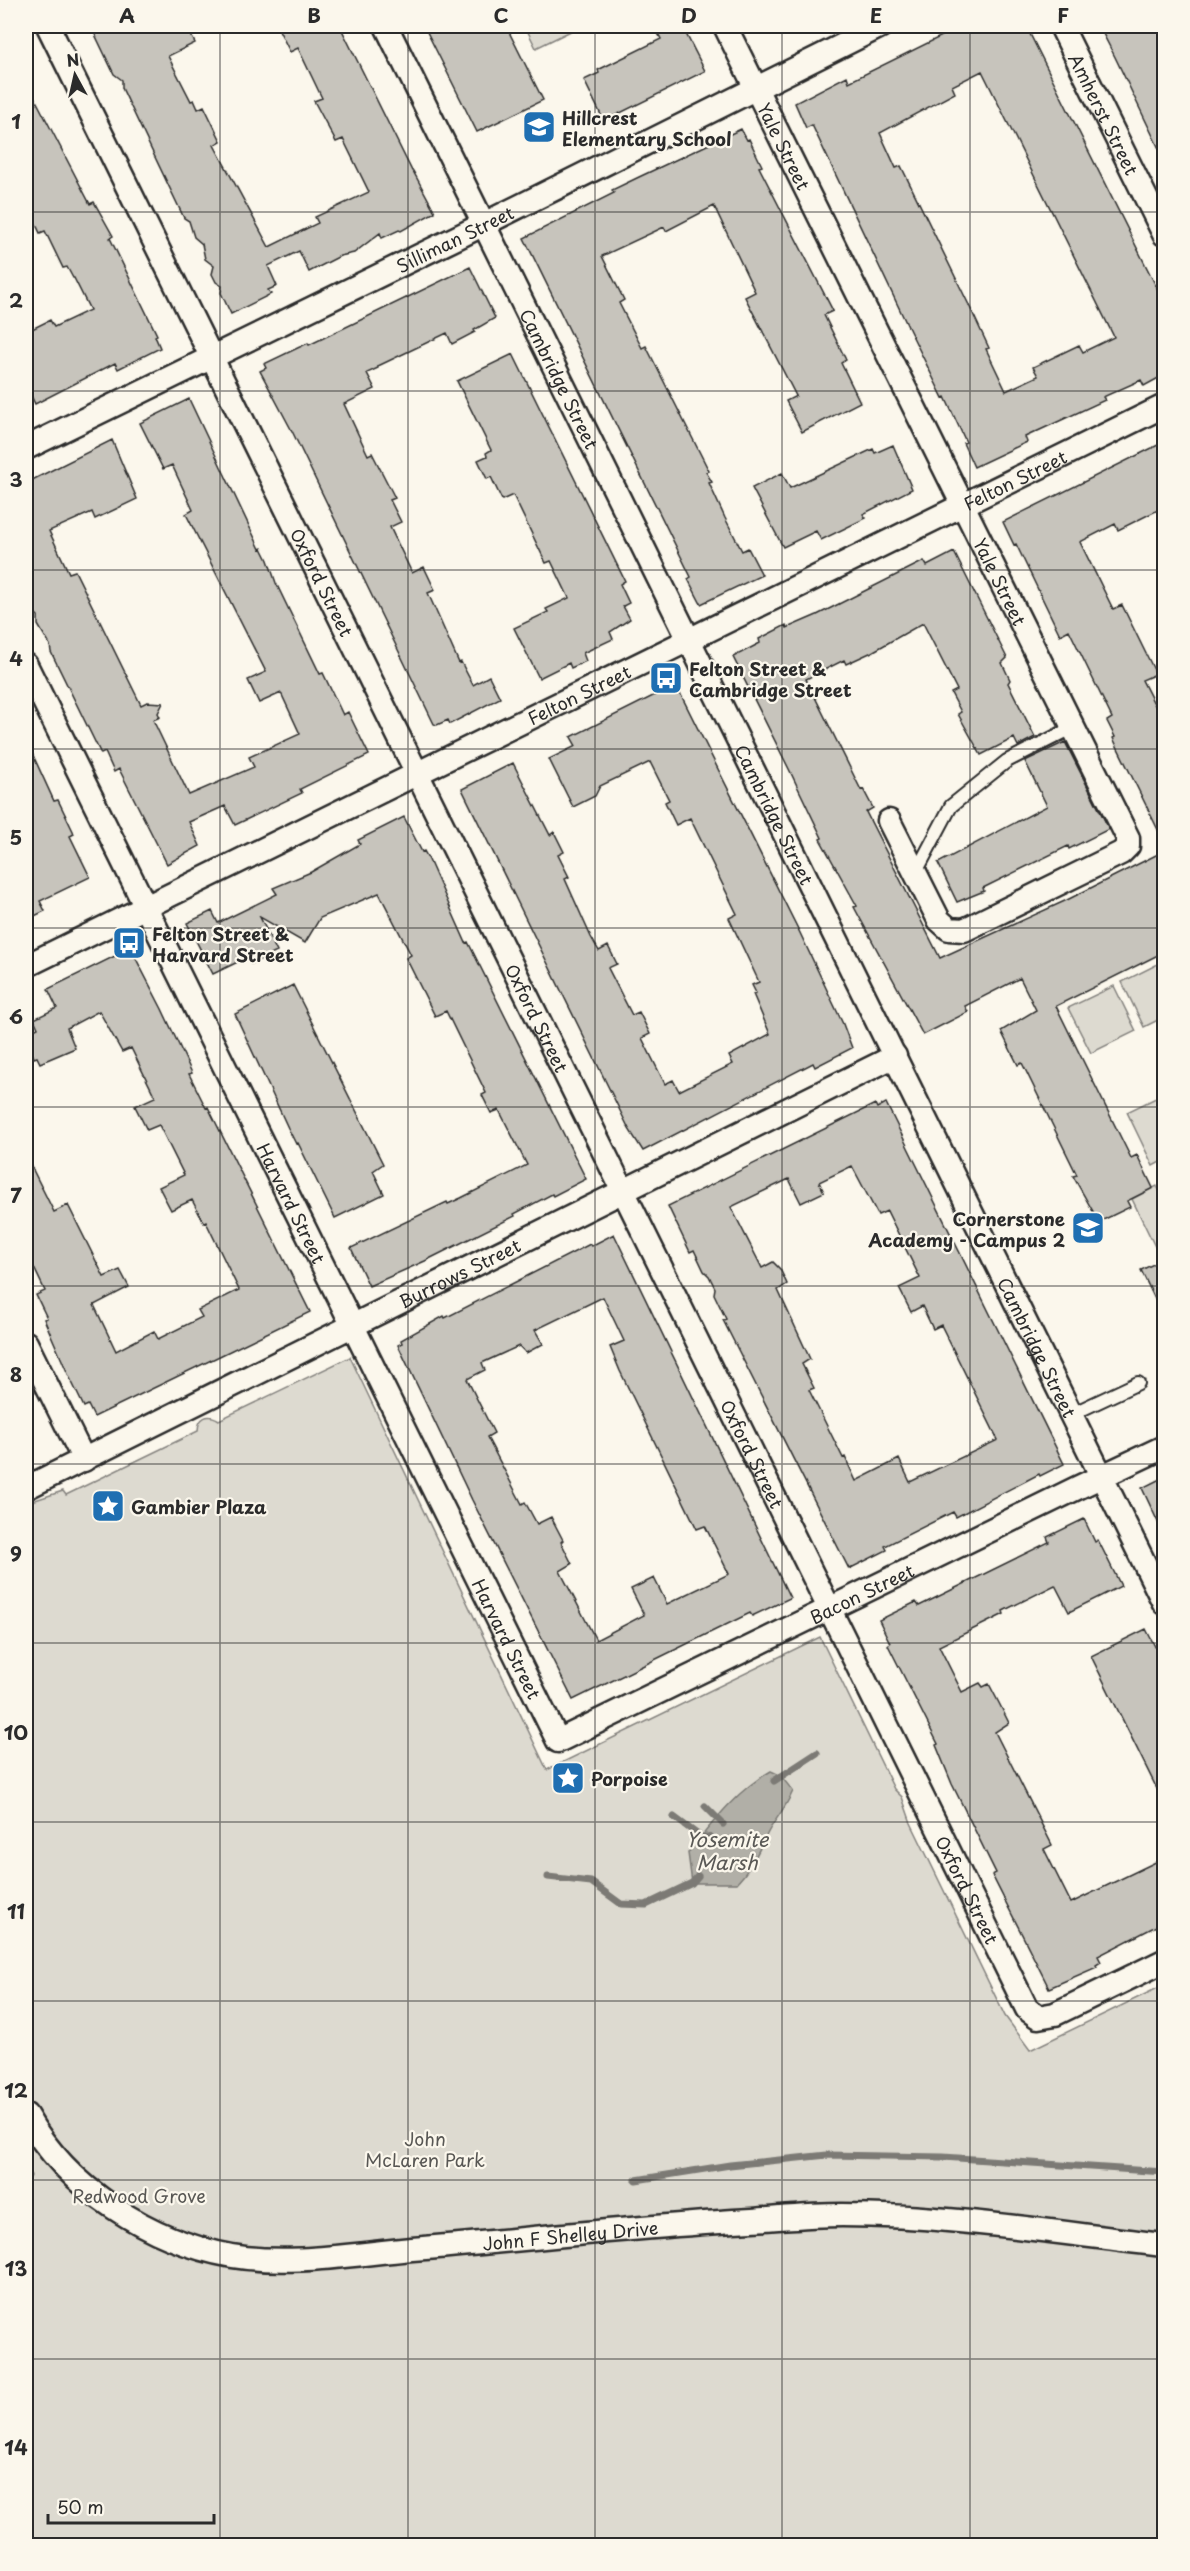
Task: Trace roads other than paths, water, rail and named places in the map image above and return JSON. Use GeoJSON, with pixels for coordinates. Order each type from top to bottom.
{"type":"FeatureCollection","features":[{"type":"Feature","properties":{"kind":"street","name":"Oxford Street"},"geometry":{"type":"LineString","coordinates":[[48,26],[419,773],[1027,2009],[1038,2017],[1055,2014],[1164,1961]]}},
{"type":"Feature","properties":{"kind":"street","name":"Cambridge Street"},"geometry":{"type":"LineString","coordinates":[[386,26],[1164,1603]]}},
{"type":"Feature","properties":{"kind":"street","name":"Yale Street"},"geometry":{"type":"LineString","coordinates":[[725,26],[1128,838],[1128,846],[1121,853],[964,930],[949,929],[939,920],[889,821]]}},
{"type":"Feature","properties":{"kind":"street","name":"Silliman Street"},"geometry":{"type":"LineString","coordinates":[[26,448],[484,224],[881,26]]}},
{"type":"Feature","properties":{"kind":"street","name":"Amherst Street"},"geometry":{"type":"LineString","coordinates":[[1061,26],[1164,234]]}},
{"type":"Feature","properties":{"kind":"street","name":"Felton Street"},"geometry":{"type":"LineString","coordinates":[[26,966],[1164,406]]}},
{"type":"Feature","properties":{"kind":"street","name":"Harvard Street"},"geometry":{"type":"LineString","coordinates":[[26,665],[144,908],[558,1741]]}},
{"type":"Feature","properties":{"kind":"street","name":"Burrows Street"},"geometry":{"type":"LineString","coordinates":[[26,1488],[895,1056]]}},
{"type":"Feature","properties":{"kind":"street"},"geometry":{"type":"LineString","coordinates":[[26,1343],[84,1460]]}},
{"type":"Feature","properties":{"kind":"street","name":"Bacon Street"},"geometry":{"type":"LineString","coordinates":[[558,1741],[1164,1447]]}},
{"type":"Feature","properties":{"kind":"street","name":"John F Shelley Drive"},"geometry":{"type":"LineString","coordinates":[[26,2115],[53,2152],[79,2180],[110,2205],[148,2228],[179,2242],[268,2260],[512,2241],[695,2223],[841,2215],[962,2222],[1164,2245]]}},
{"type":"Feature","properties":{"kind":"lane"},"geometry":{"type":"LineString","coordinates":[[915,874],[951,806],[1007,761],[1072,728]]}},
{"type":"Feature","properties":{"kind":"lane"},"geometry":{"type":"LineString","coordinates":[[1072,1414],[1138,1383]]}},
{"type":"Feature","properties":{"kind":"water","name":"Yosemite Marsh"},"geometry":{"type":"Polygon","coordinates":[[[771,1771],[780,1775],[793,1791],[748,1870],[737,1883],[692,1883],[688,1853],[736,1798],[771,1771]]]}},
{"type":"Feature","properties":{"kind":"waterway"},"geometry":{"type":"LineString","coordinates":[[774,1781],[817,1753]]}},
{"type":"Feature","properties":{"kind":"waterway"},"geometry":{"type":"LineString","coordinates":[[705,1806],[723,1824]]}},
{"type":"Feature","properties":{"kind":"waterway"},"geometry":{"type":"LineString","coordinates":[[674,1817],[701,1837],[710,1837]]}},
{"type":"Feature","properties":{"kind":"waterway"},"geometry":{"type":"LineString","coordinates":[[548,1877],[591,1882],[621,1904],[646,1905],[692,1883],[698,1876]]}},
{"type":"Feature","properties":{"kind":"waterway"},"geometry":{"type":"LineString","coordinates":[[636,2180],[730,2165],[827,2155],[943,2157],[1164,2172]]}},
{"type":"Feature","properties":{"kind":"place","name":"Hillcrest Elementary School"},"geometry":{"type":"Point","coordinates":[539,127]}},
{"type":"Feature","properties":{"kind":"place","name":"Felton Street & Cambridge Street"},"geometry":{"type":"Point","coordinates":[666,678]}},
{"type":"Feature","properties":{"kind":"place","name":"Felton Street & Harvard Street"},"geometry":{"type":"Point","coordinates":[129,943]}},
{"type":"Feature","properties":{"kind":"place","name":"Cornerstone Academy - Campus 2"},"geometry":{"type":"Point","coordinates":[1088,1228]}},
{"type":"Feature","properties":{"kind":"place","name":"Gambier Plaza"},"geometry":{"type":"Point","coordinates":[108,1506]}},
{"type":"Feature","properties":{"kind":"place","name":"Porpoise"},"geometry":{"type":"Point","coordinates":[568,1778]}},
{"type":"Feature","properties":{"kind":"park label","name":"John McLaren Park"},"geometry":{"type":"Point","coordinates":[425,2148]}},
{"type":"Feature","properties":{"kind":"park label","name":"Redwood Grove"},"geometry":{"type":"Point","coordinates":[139,2195]}}]}
